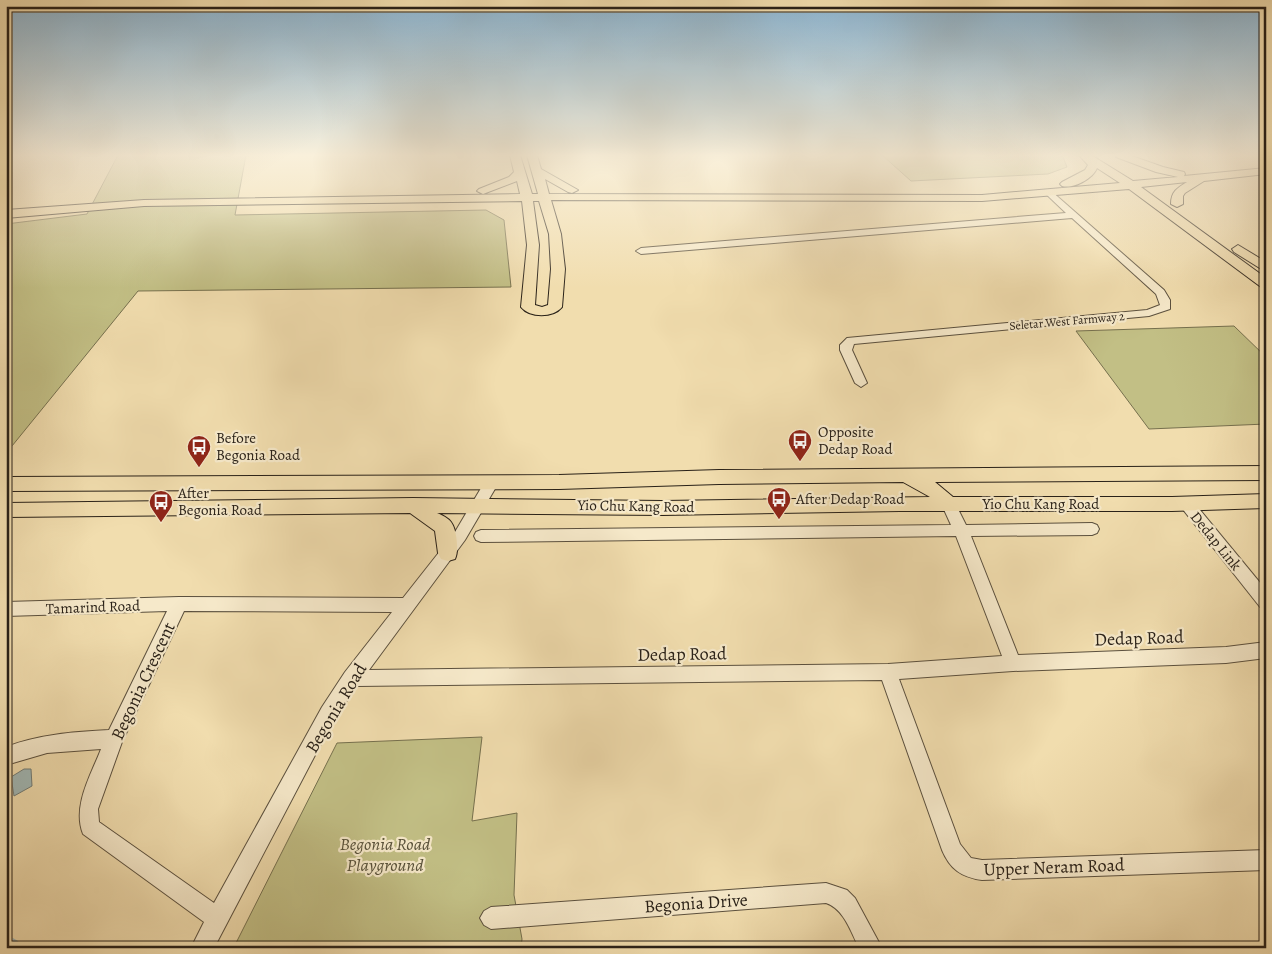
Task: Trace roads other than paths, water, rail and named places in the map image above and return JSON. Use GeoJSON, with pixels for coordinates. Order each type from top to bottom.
{"type":"FeatureCollection","features":[{"type":"Feature","properties":{"kind":"main road"},"geometry":{"type":"LineString","coordinates":[[6,205],[61,200]]}},
{"type":"Feature","properties":{"kind":"main road"},"geometry":{"type":"LineString","coordinates":[[6,214],[144,203],[276,200]]}},
{"type":"Feature","properties":{"kind":"main road"},"geometry":{"type":"LineString","coordinates":[[496,200],[519,211],[531,224]]}},
{"type":"Feature","properties":{"kind":"main road"},"geometry":{"type":"LineString","coordinates":[[527,200],[533,245],[533,271],[528,307],[534,311],[546,311],[555,306],[559,215],[547,200]]}},
{"type":"Feature","properties":{"kind":"main road"},"geometry":{"type":"LineString","coordinates":[[559,215],[583,202],[595,200]]}},
{"type":"Feature","properties":{"kind":"main road"},"geometry":{"type":"LineString","coordinates":[[1140,200],[1175,209],[1266,284]]}},
{"type":"Feature","properties":{"kind":"main road"},"geometry":{"type":"LineString","coordinates":[[1161,200],[1266,268]]}},
{"type":"Feature","properties":{"kind":"main road"},"geometry":{"type":"LineString","coordinates":[[1175,209],[1176,200]]}},
{"type":"Feature","properties":{"kind":"main road","name":"Yio Chu Kang Road"},"geometry":{"type":"LineString","coordinates":[[6,484],[559,482],[719,477],[1266,473]]}},
{"type":"Feature","properties":{"kind":"main road"},"geometry":{"type":"LineString","coordinates":[[902,476],[929,487],[940,494],[948,503],[952,493],[972,474]]}},
{"type":"Feature","properties":{"kind":"main road","name":"Yio Chu Kang Road"},"geometry":{"type":"LineString","coordinates":[[6,510],[413,505],[663,508],[948,503],[1266,501]]}},
{"type":"Feature","properties":{"kind":"main road"},"geometry":{"type":"LineString","coordinates":[[413,505],[444,527],[448,553]]}},
{"type":"Feature","properties":{"kind":"street","name":"Seletar West Farmway 2"},"geometry":{"type":"LineString","coordinates":[[861,383],[846,350],[846,345],[852,341],[1149,313],[1166,307],[1165,300],[1160,292],[1057,200]]}},
{"type":"Feature","properties":{"kind":"street"},"geometry":{"type":"LineString","coordinates":[[641,251],[1074,215]]}},
{"type":"Feature","properties":{"kind":"street","name":"Begonia Road"},"geometry":{"type":"LineString","coordinates":[[202,948],[328,714],[351,678],[448,553],[492,482]]}},
{"type":"Feature","properties":{"kind":"street"},"geometry":{"type":"LineString","coordinates":[[948,503],[961,530],[1013,663]]}},
{"type":"Feature","properties":{"kind":"street","name":"Dedap Link"},"geometry":{"type":"LineString","coordinates":[[1186,503],[1265,600]]}},
{"type":"Feature","properties":{"kind":"street","name":"Yio Chu Kang Road"},"geometry":{"type":"LineString","coordinates":[[481,536],[1092,529]]}},
{"type":"Feature","properties":{"kind":"street","name":"Begonia Crescent"},"geometry":{"type":"LineString","coordinates":[[217,918],[90,827],[88,809],[114,739],[179,604],[408,605]]}},
{"type":"Feature","properties":{"kind":"street","name":"Tamarind Road"},"geometry":{"type":"LineString","coordinates":[[6,609],[179,604]]}},
{"type":"Feature","properties":{"kind":"street","name":"Dedap Road"},"geometry":{"type":"LineString","coordinates":[[351,678],[888,672],[1013,663],[1216,655],[1266,650]]}},
{"type":"Feature","properties":{"kind":"street","name":"Upper Neram Road"},"geometry":{"type":"LineString","coordinates":[[888,672],[952,850],[959,863],[968,868],[982,870],[1266,860]]}},
{"type":"Feature","properties":{"kind":"street"},"geometry":{"type":"LineString","coordinates":[[6,756],[51,742],[114,739]]}},
{"type":"Feature","properties":{"kind":"street","name":"Begonia Drive"},"geometry":{"type":"LineString","coordinates":[[491,918],[826,893],[840,897],[848,905],[871,948]]}},
{"type":"Feature","properties":{"kind":"water"},"geometry":{"type":"Polygon","coordinates":[[[24,769],[31,769],[32,786],[14,796],[11,777],[24,769]]]}},
{"type":"Feature","properties":{"kind":"waterway"},"geometry":{"type":"LineString","coordinates":[[6,944],[11,948]]}},
{"type":"Feature","properties":{"kind":"place","name":"Opposite Dedap Road"},"geometry":{"type":"Point","coordinates":[800,462]}},
{"type":"Feature","properties":{"kind":"place","name":"Before Begonia Road"},"geometry":{"type":"Point","coordinates":[199,468]}},
{"type":"Feature","properties":{"kind":"place","name":"After Dedap Road"},"geometry":{"type":"Point","coordinates":[779,520]}},
{"type":"Feature","properties":{"kind":"place","name":"After Begonia Road"},"geometry":{"type":"Point","coordinates":[161,523]}},
{"type":"Feature","properties":{"kind":"park label","name":"Begonia Road Playground"},"geometry":{"type":"Point","coordinates":[385,854]}}]}
